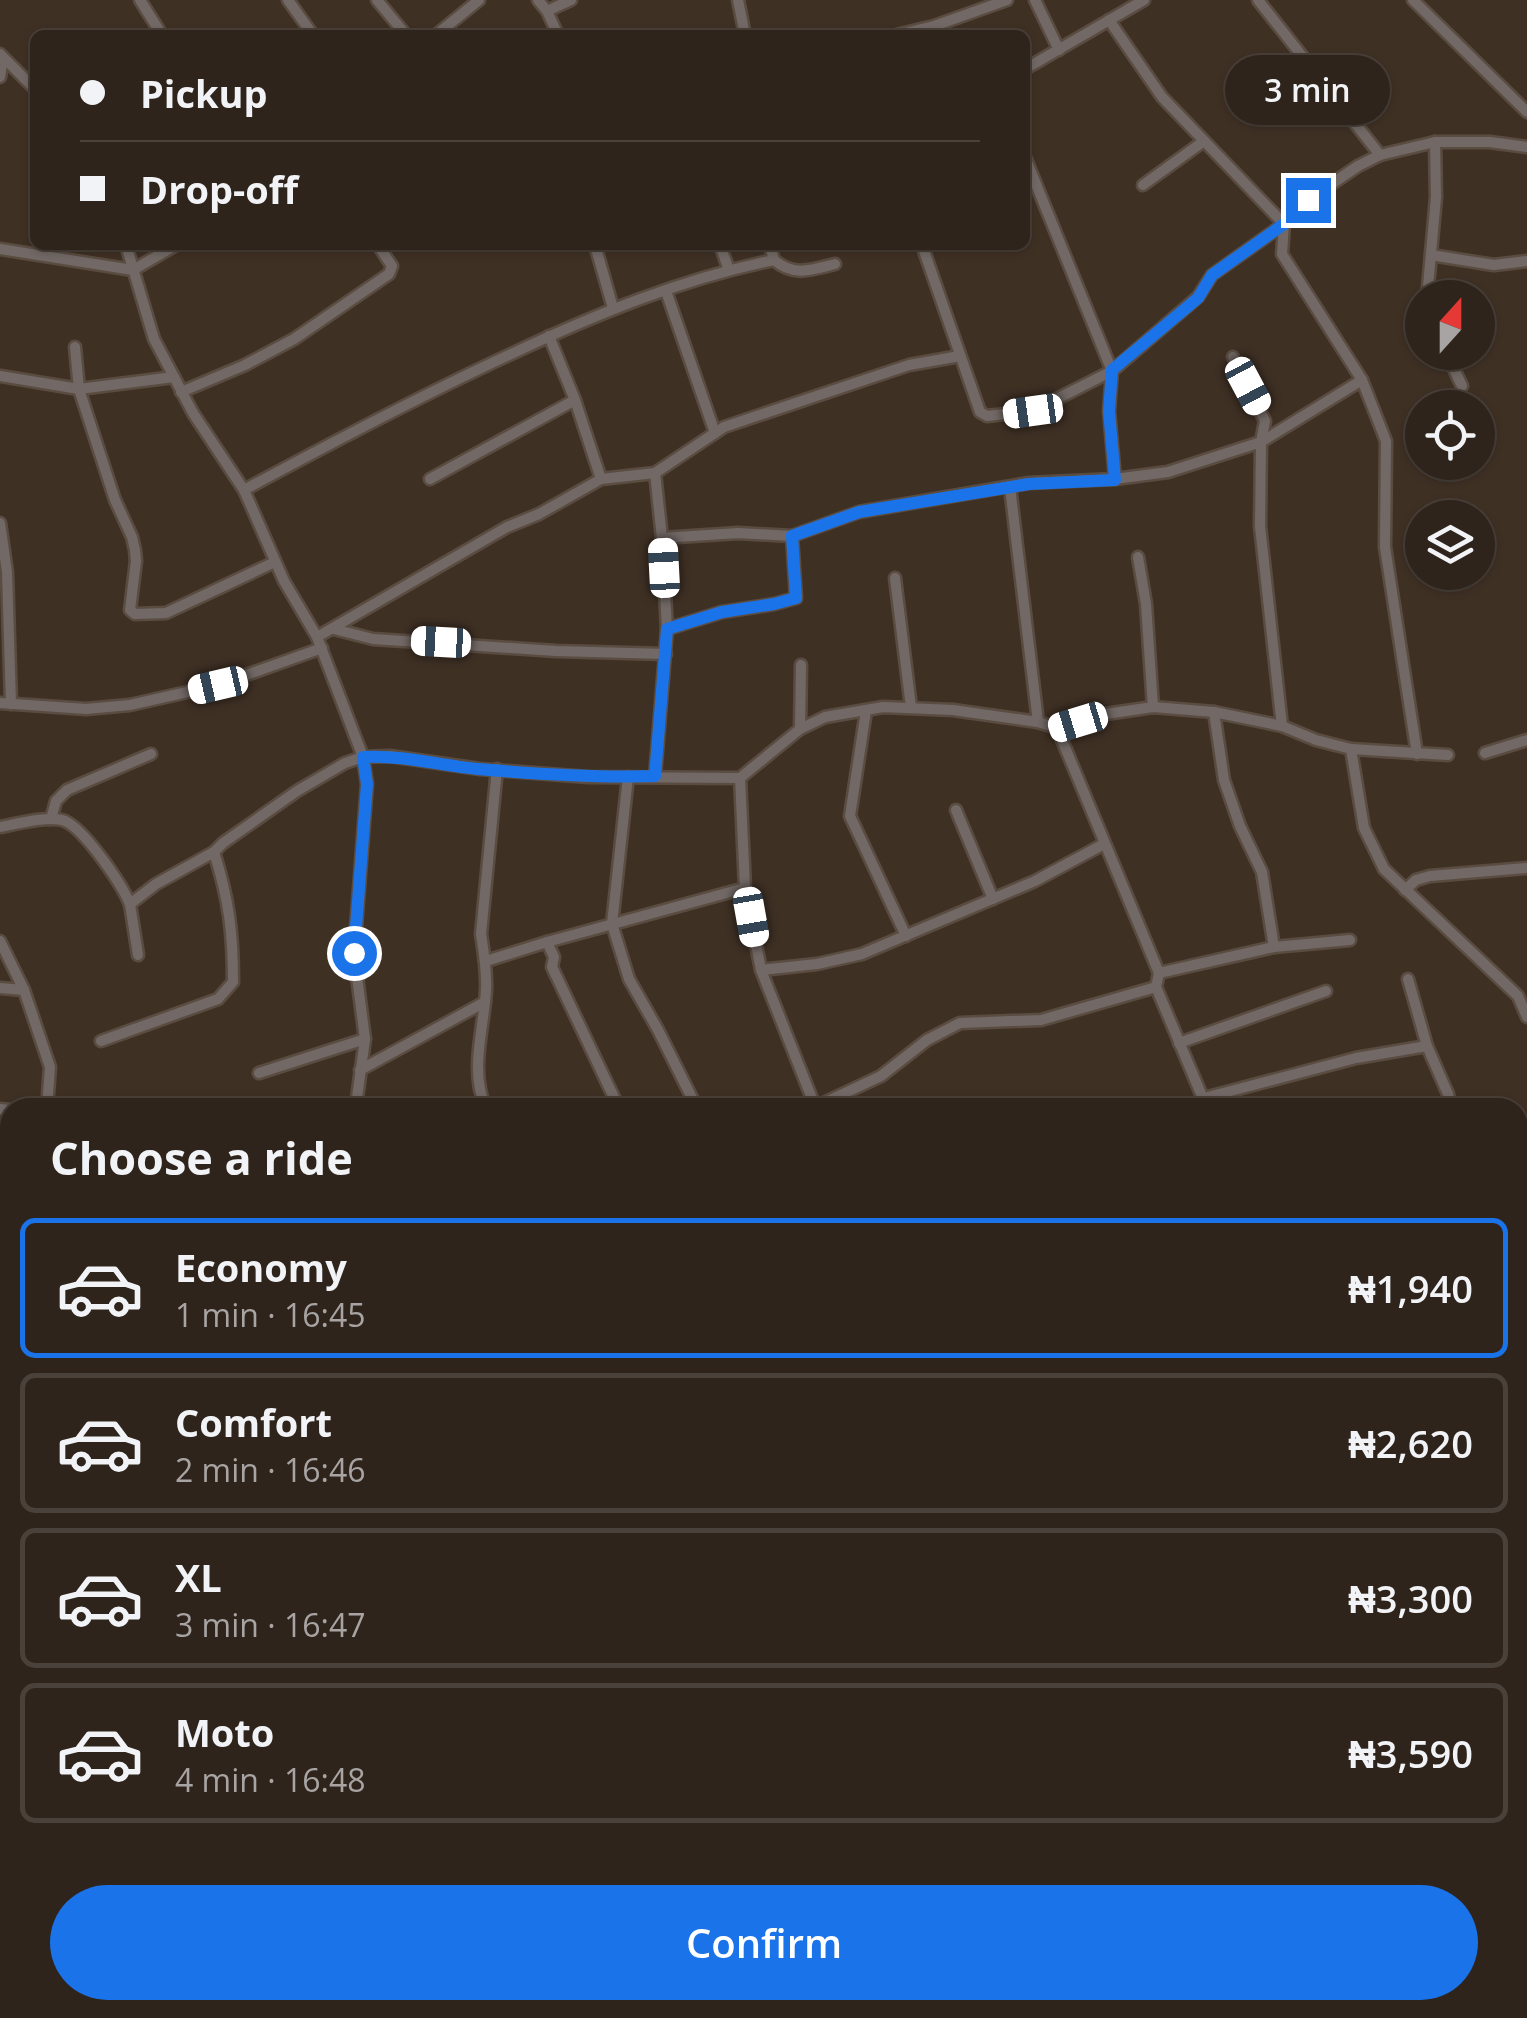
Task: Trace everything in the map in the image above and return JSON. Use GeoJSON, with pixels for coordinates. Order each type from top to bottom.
{"type":"FeatureCollection","features":[{"type":"Feature","properties":{"kind":"street"},"geometry":{"type":"LineString","coordinates":[[140,0],[159,30]]}},
{"type":"Feature","properties":{"kind":"street"},"geometry":{"type":"LineString","coordinates":[[288,0],[309,30]]}},
{"type":"Feature","properties":{"kind":"street"},"geometry":{"type":"LineString","coordinates":[[377,0],[402,30]]}},
{"type":"Feature","properties":{"kind":"street"},"geometry":{"type":"LineString","coordinates":[[442,30],[479,0]]}},
{"type":"Feature","properties":{"kind":"street"},"geometry":{"type":"LineString","coordinates":[[538,0],[556,30]]}},
{"type":"Feature","properties":{"kind":"street"},"geometry":{"type":"LineString","coordinates":[[547,11],[571,0]]}},
{"type":"Feature","properties":{"kind":"street"},"geometry":{"type":"LineString","coordinates":[[738,0],[744,30]]}},
{"type":"Feature","properties":{"kind":"street"},"geometry":{"type":"LineString","coordinates":[[917,30],[1007,0]]}},
{"type":"Feature","properties":{"kind":"street"},"geometry":{"type":"LineString","coordinates":[[1035,0],[1060,50]]}},
{"type":"Feature","properties":{"kind":"street"},"geometry":{"type":"LineString","coordinates":[[1030,66],[1144,0]]}},
{"type":"Feature","properties":{"kind":"street"},"geometry":{"type":"LineString","coordinates":[[1258,0],[1380,155]]}},
{"type":"Feature","properties":{"kind":"street"},"geometry":{"type":"LineString","coordinates":[[1413,0],[1527,112]]}},
{"type":"Feature","properties":{"kind":"street"},"geometry":{"type":"LineString","coordinates":[[1110,20],[1162,97],[1284,224],[1282,254],[1362,380],[1386,441],[1384,547],[1418,754]]}},
{"type":"Feature","properties":{"kind":"street"},"geometry":{"type":"LineString","coordinates":[[0,77],[1,56]]}},
{"type":"Feature","properties":{"kind":"street"},"geometry":{"type":"LineString","coordinates":[[1,56],[30,84]]}},
{"type":"Feature","properties":{"kind":"street"},"geometry":{"type":"LineString","coordinates":[[1143,185],[1204,141]]}},
{"type":"Feature","properties":{"kind":"street"},"geometry":{"type":"LineString","coordinates":[[1429,280],[1436,197],[1435,142]]}},
{"type":"Feature","properties":{"kind":"street"},"geometry":{"type":"LineString","coordinates":[[924,250],[980,412],[988,416],[1033,411],[1112,370],[1198,298],[1212,275],[1358,166],[1380,155],[1435,142],[1527,147]]}},
{"type":"Feature","properties":{"kind":"street"},"geometry":{"type":"LineString","coordinates":[[1030,169],[1112,370],[1109,411],[1115,480]]}},
{"type":"Feature","properties":{"kind":"street"},"geometry":{"type":"LineString","coordinates":[[0,249],[132,270],[167,250]]}},
{"type":"Feature","properties":{"kind":"street"},"geometry":{"type":"LineString","coordinates":[[127,250],[154,339],[192,413],[244,490],[275,562],[320,643],[363,757],[367,784],[354,953],[364,1039],[356,1098]]}},
{"type":"Feature","properties":{"kind":"street"},"geometry":{"type":"LineString","coordinates":[[181,392],[294,339],[388,274],[392,266],[381,250]]}},
{"type":"Feature","properties":{"kind":"street"},"geometry":{"type":"LineString","coordinates":[[596,250],[613,308]]}},
{"type":"Feature","properties":{"kind":"street"},"geometry":{"type":"LineString","coordinates":[[722,250],[729,270]]}},
{"type":"Feature","properties":{"kind":"street"},"geometry":{"type":"LineString","coordinates":[[771,250],[774,260],[787,270],[797,272],[835,264]]}},
{"type":"Feature","properties":{"kind":"street"},"geometry":{"type":"LineString","coordinates":[[1431,256],[1494,265],[1527,261]]}},
{"type":"Feature","properties":{"kind":"street"},"geometry":{"type":"LineString","coordinates":[[244,490],[404,404],[613,308],[729,270],[774,260]]}},
{"type":"Feature","properties":{"kind":"street"},"geometry":{"type":"LineString","coordinates":[[666,291],[715,434]]}},
{"type":"Feature","properties":{"kind":"street"},"geometry":{"type":"LineString","coordinates":[[549,336],[601,479]]}},
{"type":"Feature","properties":{"kind":"street"},"geometry":{"type":"LineString","coordinates":[[75,347],[79,390],[135,550],[130,610],[136,614],[166,613],[275,562]]}},
{"type":"Feature","properties":{"kind":"street"},"geometry":{"type":"LineString","coordinates":[[0,523],[7,572],[6,703],[86,709],[130,705],[218,685],[320,643],[333,629],[507,527],[601,479],[655,473],[724,428],[910,365],[960,356]]}},
{"type":"Feature","properties":{"kind":"street"},"geometry":{"type":"LineString","coordinates":[[1233,357],[1265,421],[1260,526],[1282,726]]}},
{"type":"Feature","properties":{"kind":"street"},"geometry":{"type":"LineString","coordinates":[[1454,370],[1462,386]]}},
{"type":"Feature","properties":{"kind":"street"},"geometry":{"type":"LineString","coordinates":[[0,376],[79,390],[174,377]]}},
{"type":"Feature","properties":{"kind":"street"},"geometry":{"type":"LineString","coordinates":[[662,538],[792,536],[859,512],[1029,484],[1115,480],[1168,472],[1261,442],[1362,380]]}},
{"type":"Feature","properties":{"kind":"street"},"geometry":{"type":"LineString","coordinates":[[430,480],[575,400]]}},
{"type":"Feature","properties":{"kind":"street"},"geometry":{"type":"LineString","coordinates":[[655,473],[667,629],[655,776]]}},
{"type":"Feature","properties":{"kind":"street"},"geometry":{"type":"LineString","coordinates":[[1010,487],[1038,722]]}},
{"type":"Feature","properties":{"kind":"street"},"geometry":{"type":"LineString","coordinates":[[667,629],[722,612],[796,598],[792,536]]}},
{"type":"Feature","properties":{"kind":"street"},"geometry":{"type":"LineString","coordinates":[[1138,557],[1146,604],[1153,706]]}},
{"type":"Feature","properties":{"kind":"street"},"geometry":{"type":"LineString","coordinates":[[895,578],[911,707]]}},
{"type":"Feature","properties":{"kind":"street"},"geometry":{"type":"LineString","coordinates":[[333,629],[374,639],[666,654]]}},
{"type":"Feature","properties":{"kind":"street"},"geometry":{"type":"LineString","coordinates":[[800,728],[801,666]]}},
{"type":"Feature","properties":{"kind":"street"},"geometry":{"type":"LineString","coordinates":[[130,904],[156,884],[214,852],[280,802],[363,757],[390,756],[480,769],[588,777],[740,778],[800,728],[826,717],[883,707],[953,710],[1057,728],[1099,715],[1153,706],[1214,712],[1282,726],[1351,749],[1448,755]]}},
{"type":"Feature","properties":{"kind":"street"},"geometry":{"type":"LineString","coordinates":[[866,711],[850,816],[906,936]]}},
{"type":"Feature","properties":{"kind":"street"},"geometry":{"type":"LineString","coordinates":[[1214,712],[1224,780],[1262,872],[1274,948]]}},
{"type":"Feature","properties":{"kind":"street"},"geometry":{"type":"LineString","coordinates":[[1057,728],[1159,974],[1156,987],[1201,1098]]}},
{"type":"Feature","properties":{"kind":"street"},"geometry":{"type":"LineString","coordinates":[[1486,753],[1527,740]]}},
{"type":"Feature","properties":{"kind":"street"},"geometry":{"type":"LineString","coordinates":[[1351,749],[1364,828],[1384,869],[1522,996],[1527,1017]]}},
{"type":"Feature","properties":{"kind":"street"},"geometry":{"type":"LineString","coordinates":[[50,819],[56,801],[67,790],[151,754]]}},
{"type":"Feature","properties":{"kind":"street"},"geometry":{"type":"LineString","coordinates":[[482,1098],[478,1090],[480,1025],[486,961],[482,934],[497,769]]}},
{"type":"Feature","properties":{"kind":"street"},"geometry":{"type":"LineString","coordinates":[[628,777],[612,924],[629,979],[691,1098]]}},
{"type":"Feature","properties":{"kind":"street"},"geometry":{"type":"LineString","coordinates":[[740,778],[745,888],[761,970],[811,1098]]}},
{"type":"Feature","properties":{"kind":"street"},"geometry":{"type":"LineString","coordinates":[[956,810],[993,899]]}},
{"type":"Feature","properties":{"kind":"street"},"geometry":{"type":"LineString","coordinates":[[0,827],[50,819],[65,821],[83,836],[124,889],[138,955]]}},
{"type":"Feature","properties":{"kind":"street"},"geometry":{"type":"LineString","coordinates":[[761,970],[842,960],[1035,881],[1104,844]]}},
{"type":"Feature","properties":{"kind":"street"},"geometry":{"type":"LineString","coordinates":[[101,1040],[218,999],[232,982],[233,942],[227,894],[214,852]]}},
{"type":"Feature","properties":{"kind":"street"},"geometry":{"type":"LineString","coordinates":[[1404,890],[1416,880],[1430,876],[1527,868]]}},
{"type":"Feature","properties":{"kind":"street"},"geometry":{"type":"LineString","coordinates":[[486,961],[745,888]]}},
{"type":"Feature","properties":{"kind":"street"},"geometry":{"type":"LineString","coordinates":[[1159,974],[1274,948],[1350,940]]}},
{"type":"Feature","properties":{"kind":"street"},"geometry":{"type":"LineString","coordinates":[[0,942],[24,990],[50,1067],[48,1098]]}},
{"type":"Feature","properties":{"kind":"street"},"geometry":{"type":"LineString","coordinates":[[548,942],[554,957],[552,967],[614,1098]]}},
{"type":"Feature","properties":{"kind":"street"},"geometry":{"type":"LineString","coordinates":[[1408,979],[1426,1046],[1449,1098]]}},
{"type":"Feature","properties":{"kind":"street"},"geometry":{"type":"LineString","coordinates":[[834,1098],[882,1076],[928,1040],[960,1024],[1041,1020],[1156,987]]}},
{"type":"Feature","properties":{"kind":"street"},"geometry":{"type":"LineString","coordinates":[[0,988],[24,990]]}},
{"type":"Feature","properties":{"kind":"street"},"geometry":{"type":"LineString","coordinates":[[1179,1043],[1326,990]]}},
{"type":"Feature","properties":{"kind":"street"},"geometry":{"type":"LineString","coordinates":[[360,1070],[485,1002]]}},
{"type":"Feature","properties":{"kind":"street"},"geometry":{"type":"LineString","coordinates":[[259,1073],[364,1039]]}},
{"type":"Feature","properties":{"kind":"street"},"geometry":{"type":"LineString","coordinates":[[1223,1098],[1356,1058],[1426,1046]]}},
{"type":"Feature","properties":{"kind":"route"},"geometry":{"type":"LineString","coordinates":[[354,953],[367,784],[363,757],[390,756],[480,769],[588,777],[655,776],[667,629],[722,612],[796,598],[792,536],[859,512],[1029,484],[1115,480],[1109,411],[1112,370],[1198,298],[1212,275],[1284,224],[1308,200]]}}]}
